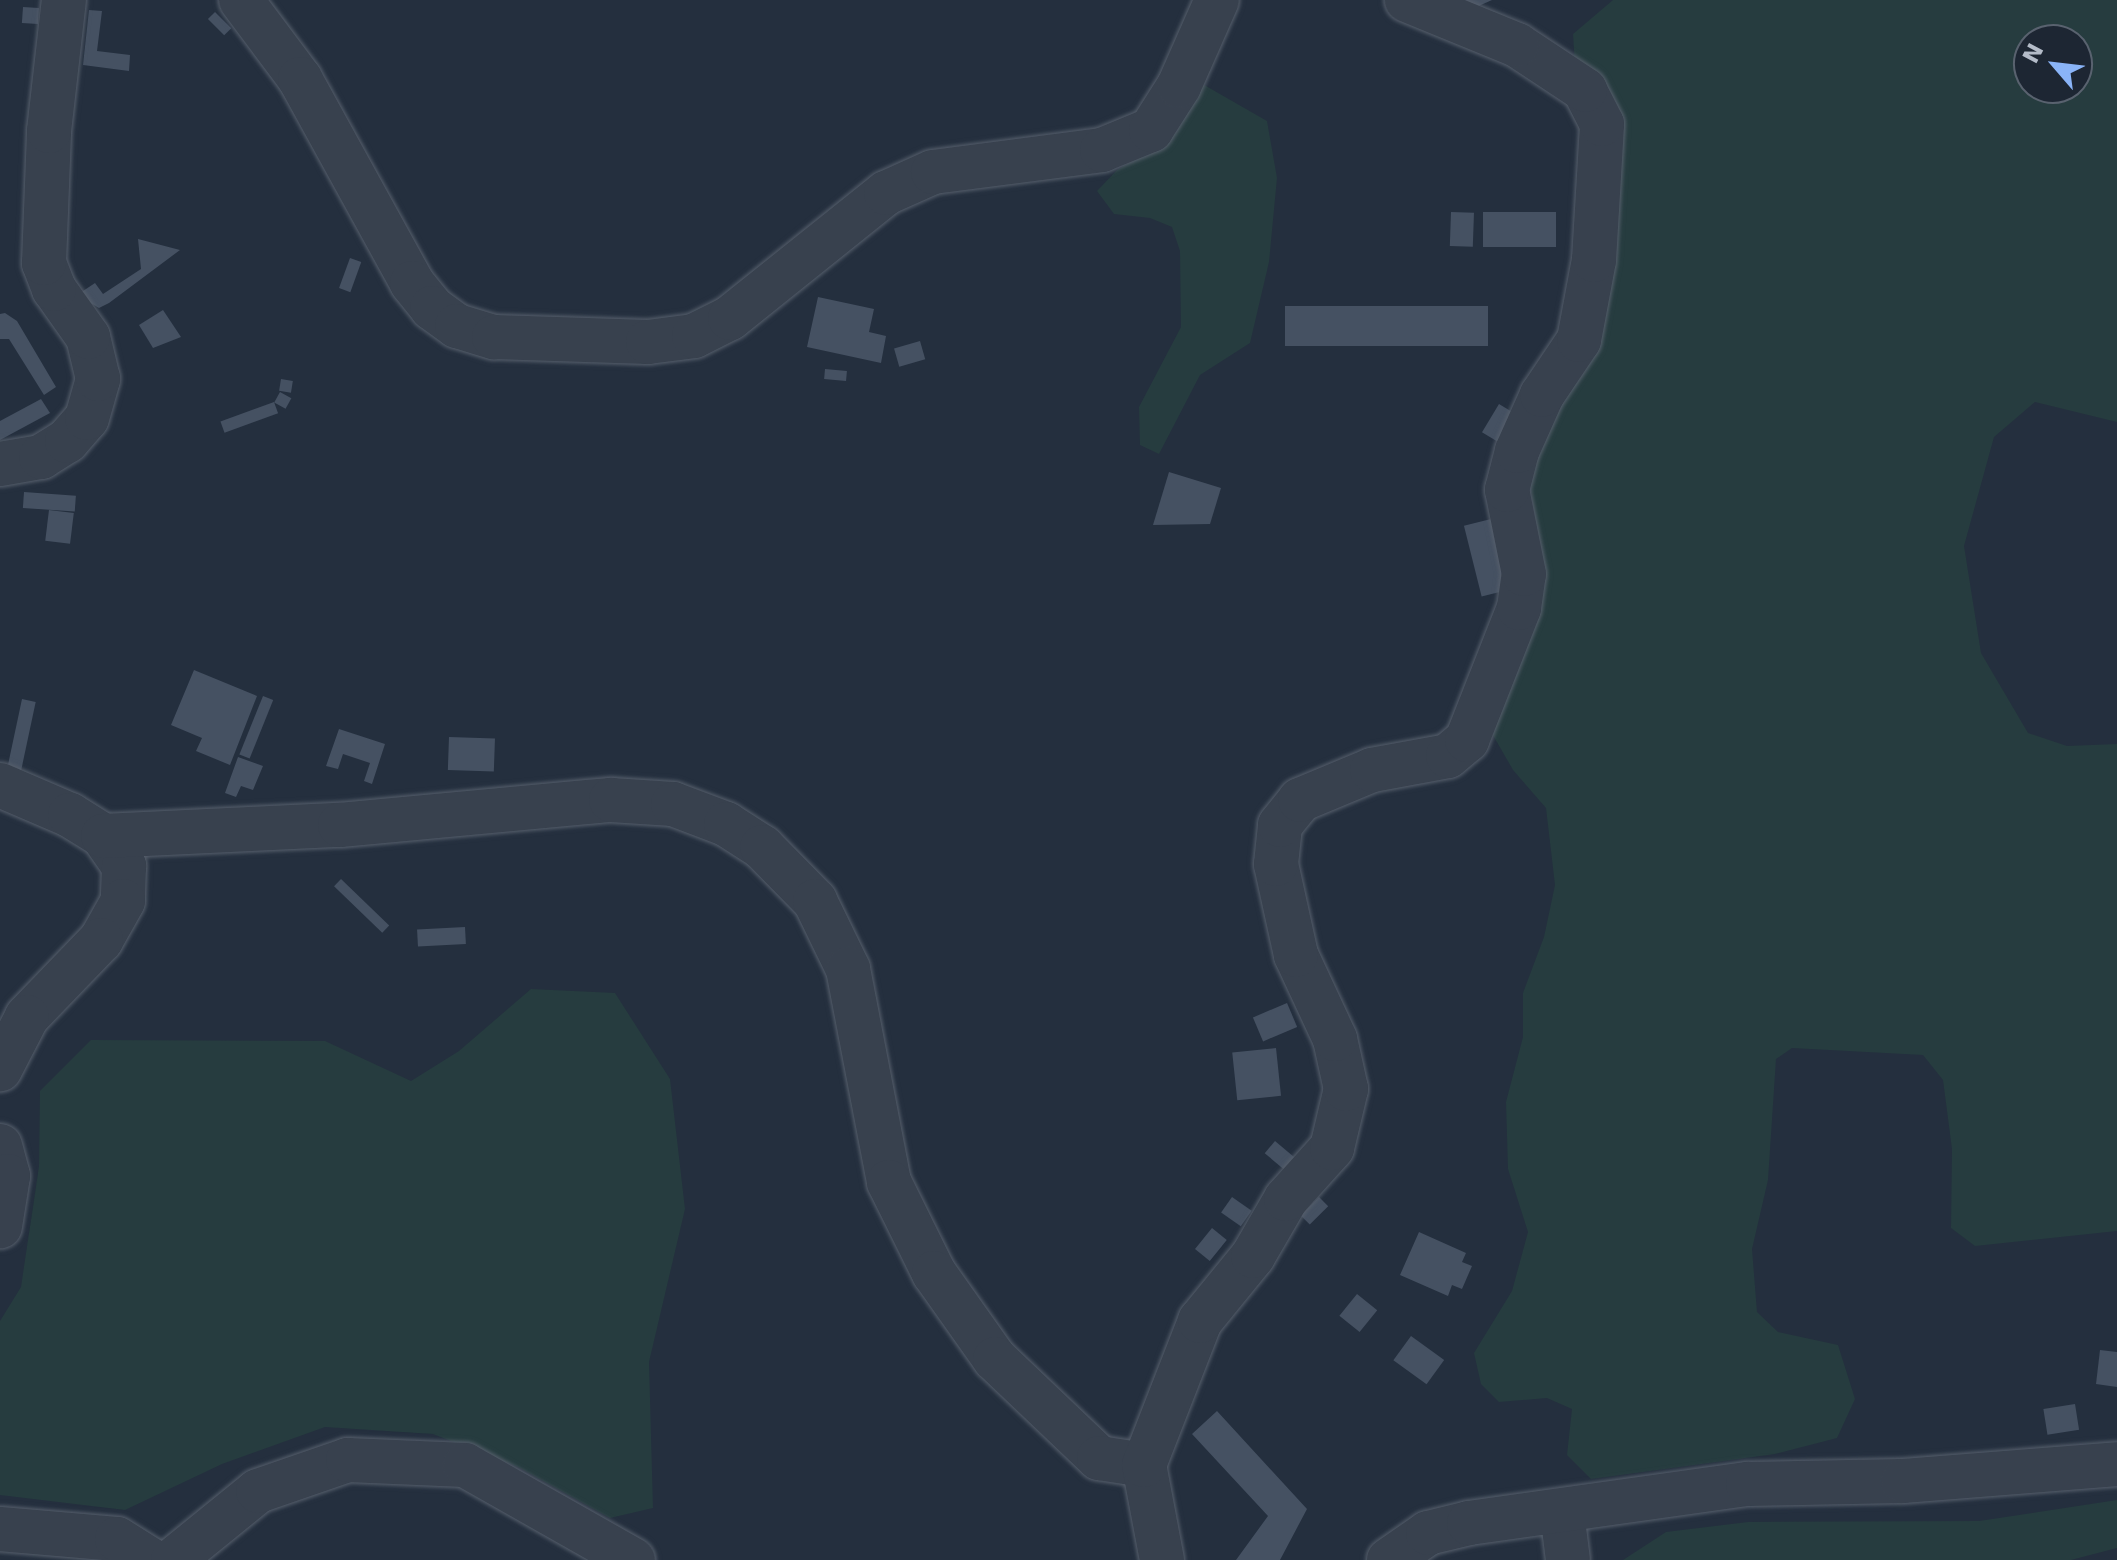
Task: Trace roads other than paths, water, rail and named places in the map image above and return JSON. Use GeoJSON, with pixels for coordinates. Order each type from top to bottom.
{"type":"FeatureCollection","features":[{"type":"Feature","properties":{"kind":"street"},"geometry":{"type":"LineString","coordinates":[[0,464],[41,457],[67,441],[87,418],[98,379],[88,337],[54,289],[44,263],[49,131],[64,0]]}},
{"type":"Feature","properties":{"kind":"street"},"geometry":{"type":"LineString","coordinates":[[241,0],[300,79],[412,283],[432,308],[457,326],[494,337],[648,342],[694,336],[730,318],[886,193],[933,172],[1102,150],[1151,130],[1179,86],[1217,0]]}},
{"type":"Feature","properties":{"kind":"street"},"geometry":{"type":"LineString","coordinates":[[1162,1560],[1144,1465],[1200,1321],[1253,1256],[1286,1199],[1332,1148],[1346,1089],[1335,1039],[1296,955],[1276,864],[1280,825],[1300,800],[1372,770],[1448,756],[1467,740],[1519,608],[1524,574],[1507,490],[1517,451],[1542,395],[1579,340],[1594,260],[1602,124],[1585,90],[1517,45],[1407,0]]}},
{"type":"Feature","properties":{"kind":"street"},"geometry":{"type":"LineString","coordinates":[[0,785],[70,815],[103,836],[124,866],[123,901],[101,940],[27,1017],[0,1069]]}},
{"type":"Feature","properties":{"kind":"street"},"geometry":{"type":"LineString","coordinates":[[103,836],[340,825],[611,800],[673,804],[726,824],[762,847],[815,901],[848,969],[889,1182],[934,1273],[995,1359],[1099,1458],[1144,1465]]}},
{"type":"Feature","properties":{"kind":"street"},"geometry":{"type":"LineString","coordinates":[[0,1146],[8,1176],[0,1226]]}},
{"type":"Feature","properties":{"kind":"street"},"geometry":{"type":"LineString","coordinates":[[173,1560],[258,1491],[348,1460],[465,1465],[633,1560]]}},
{"type":"Feature","properties":{"kind":"street"},"geometry":{"type":"LineString","coordinates":[[1389,1560],[1428,1533],[1748,1484],[1903,1481],[2117,1464]]}},
{"type":"Feature","properties":{"kind":"street"},"geometry":{"type":"LineString","coordinates":[[1562,1512],[1568,1560]]}},
{"type":"Feature","properties":{"kind":"street"},"geometry":{"type":"LineString","coordinates":[[0,1529],[117,1539],[150,1560]]}}]}
